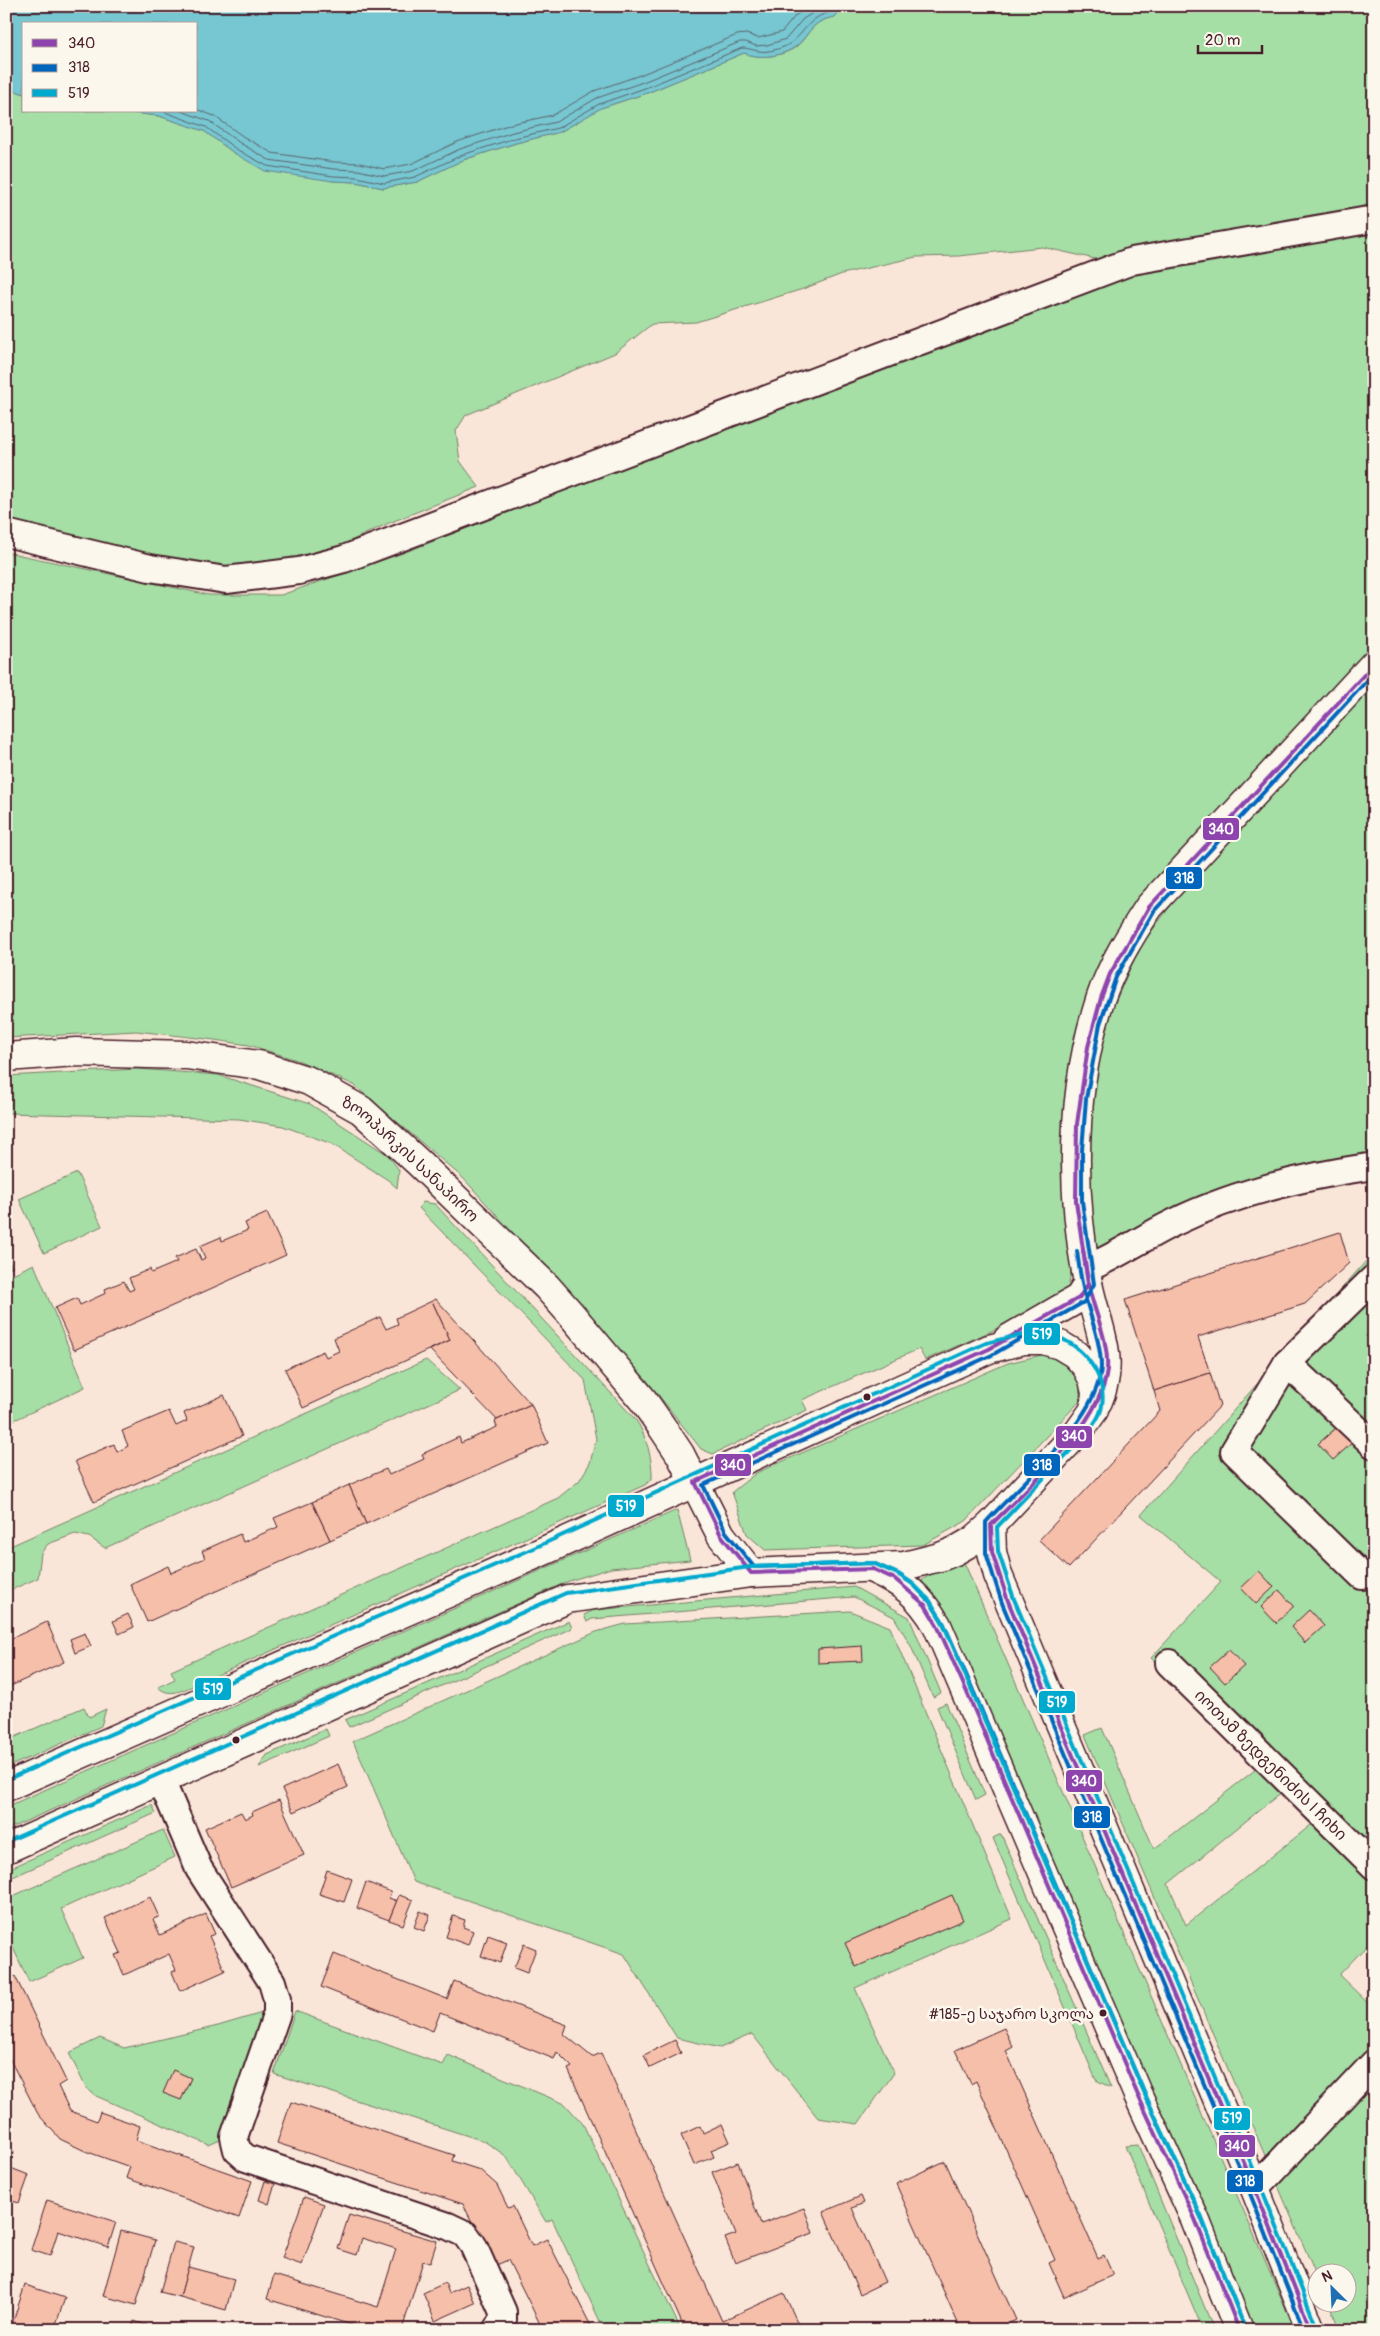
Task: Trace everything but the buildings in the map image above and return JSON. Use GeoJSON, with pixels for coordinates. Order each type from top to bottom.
{"type":"FeatureCollection","features":[{"type":"Feature","properties":{"kind":"main road"},"geometry":{"type":"LineString","coordinates":[[6,1849],[566,1599],[751,1573],[904,1566],[940,1557],[974,1540],[991,1525],[1079,1431],[1094,1410],[1106,1379],[1105,1347],[1087,1276],[1076,1203],[1077,1122],[1092,1031],[1113,969],[1127,940],[1150,907],[1374,664]]}},
{"type":"Feature","properties":{"kind":"main road","name":"ზოოპარკის სანაპირო"},"geometry":{"type":"LineString","coordinates":[[6,1056],[76,1052],[186,1055],[259,1065],[309,1081],[360,1110],[419,1163],[547,1287],[570,1313],[643,1400],[680,1454],[721,1536],[751,1573]]}},
{"type":"Feature","properties":{"kind":"main road"},"geometry":{"type":"LineString","coordinates":[[6,1787],[695,1482],[989,1349],[1079,1298],[1087,1276]]}},
{"type":"Feature","properties":{"kind":"main road"},"geometry":{"type":"LineString","coordinates":[[989,1349],[1024,1340],[1043,1340],[1060,1345],[1075,1354],[1086,1366],[1093,1379],[1096,1393],[1094,1410]]}},
{"type":"Feature","properties":{"kind":"main road"},"geometry":{"type":"LineString","coordinates":[[991,1525],[992,1552],[1002,1584],[1255,2189],[1311,2330]]}},
{"type":"Feature","properties":{"kind":"main road"},"geometry":{"type":"LineString","coordinates":[[873,1568],[909,1589],[925,1605],[937,1625],[1137,2093],[1195,2219],[1239,2330]]}},
{"type":"Feature","properties":{"kind":"street"},"geometry":{"type":"LineString","coordinates":[[6,533],[150,568],[226,580],[298,571],[344,559],[1132,261],[1374,219]]}},
{"type":"Feature","properties":{"kind":"street"},"geometry":{"type":"LineString","coordinates":[[1087,1276],[1112,1258],[1173,1223],[1215,1205],[1275,1185],[1332,1172],[1374,1166]]}},
{"type":"Feature","properties":{"kind":"street"},"geometry":{"type":"LineString","coordinates":[[1362,1576],[1234,1451],[1287,1363],[1374,1278]]}},
{"type":"Feature","properties":{"kind":"street"},"geometry":{"type":"LineString","coordinates":[[1287,1363],[1374,1445]]}},
{"type":"Feature","properties":{"kind":"street","name":"იოთამ ზედგენიძის I ჩიხი"},"geometry":{"type":"LineString","coordinates":[[1170,1663],[1374,1866]]}},
{"type":"Feature","properties":{"kind":"street"},"geometry":{"type":"LineString","coordinates":[[161,1780],[199,1869],[272,1982],[278,1999],[276,2018],[234,2137],[237,2150],[246,2158],[448,2226],[465,2234],[473,2245],[503,2312],[503,2320],[496,2330]]}},
{"type":"Feature","properties":{"kind":"street"},"geometry":{"type":"LineString","coordinates":[[1255,2189],[1374,2063]]}},
{"type":"Feature","properties":{"kind":"green space"},"geometry":{"type":"Polygon","coordinates":[[[841,6],[1374,6],[1374,208],[1104,261],[1042,247],[959,256],[916,257],[842,274],[803,289],[696,322],[652,324],[615,353],[466,415],[456,431],[460,461],[479,487],[389,523],[320,555],[219,567],[153,556],[6,522],[6,87],[22,93],[22,112],[124,112],[159,116],[204,131],[234,153],[333,181],[356,182],[383,188],[417,182],[463,160],[516,143],[560,132],[601,108],[647,93],[744,53],[762,56],[787,52],[799,45],[810,30],[819,22],[835,17],[841,6]]]}},
{"type":"Feature","properties":{"kind":"green space"},"geometry":{"type":"Polygon","coordinates":[[[1374,230],[1374,650],[1158,885],[1103,962],[1074,1037],[1071,1273],[1068,1289],[1049,1306],[925,1360],[919,1349],[802,1400],[807,1410],[713,1454],[701,1449],[645,1378],[463,1178],[354,1085],[300,1061],[249,1045],[207,1039],[136,1031],[6,1038],[6,552],[209,595],[281,595],[403,553],[1114,277],[1374,230]]]}},
{"type":"Feature","properties":{"kind":"green space"},"geometry":{"type":"Polygon","coordinates":[[[1374,682],[1374,1158],[1098,1259],[1086,1167],[1092,1075],[1110,1014],[1139,948],[1201,865],[1374,682]]]}},
{"type":"Feature","properties":{"kind":"green space"},"geometry":{"type":"Polygon","coordinates":[[[138,1069],[218,1075],[310,1104],[388,1155],[399,1170],[397,1188],[388,1180],[332,1144],[283,1126],[239,1119],[6,1113],[6,1076],[138,1069]]]}},
{"type":"Feature","properties":{"kind":"green space"},"geometry":{"type":"Polygon","coordinates":[[[77,1173],[102,1226],[44,1253],[19,1199],[77,1173]]]}},
{"type":"Feature","properties":{"kind":"green space"},"geometry":{"type":"Polygon","coordinates":[[[423,1202],[435,1204],[635,1419],[648,1448],[652,1479],[645,1485],[186,1689],[174,1692],[163,1691],[158,1687],[175,1679],[171,1671],[558,1498],[579,1481],[590,1463],[596,1439],[585,1380],[419,1208],[423,1202]]]}},
{"type":"Feature","properties":{"kind":"green space"},"geometry":{"type":"Polygon","coordinates":[[[1374,1252],[1374,1938],[1339,1975],[1374,2009],[1374,2330],[1340,2330],[1333,2314],[1358,2314],[1358,2264],[1311,2264],[1085,1735],[1102,1728],[1154,1849],[1260,1766],[1151,1658],[1221,1582],[1141,1515],[1374,1252]],[[1288,1787],[1168,1884],[1186,1925],[1316,1821],[1288,1787]]]}},
{"type":"Feature","properties":{"kind":"green space"},"geometry":{"type":"Polygon","coordinates":[[[34,1264],[85,1387],[6,1424],[6,1277],[34,1264]]]}},
{"type":"Feature","properties":{"kind":"green space"},"geometry":{"type":"Polygon","coordinates":[[[1050,1353],[1080,1378],[1080,1401],[966,1521],[923,1545],[765,1550],[747,1534],[732,1492],[756,1473],[1008,1363],[1050,1353]]]}},
{"type":"Feature","properties":{"kind":"green space"},"geometry":{"type":"Polygon","coordinates":[[[426,1360],[460,1390],[105,1548],[89,1537],[75,1534],[48,1544],[41,1553],[38,1578],[6,1592],[6,1548],[426,1360]]]}},
{"type":"Feature","properties":{"kind":"green space"},"geometry":{"type":"Polygon","coordinates":[[[677,1510],[690,1560],[611,1568],[569,1581],[6,1830],[6,1807],[677,1510]]]}},
{"type":"Feature","properties":{"kind":"green space"},"geometry":{"type":"Polygon","coordinates":[[[964,1562],[1295,2330],[1252,2330],[922,1580],[943,1567],[964,1562]]]}},
{"type":"Feature","properties":{"kind":"green space"},"geometry":{"type":"Polygon","coordinates":[[[854,1587],[909,1617],[941,1693],[933,1697],[910,1644],[894,1617],[854,1597],[592,1619],[587,1622],[584,1615],[594,1610],[854,1587]]]}},
{"type":"Feature","properties":{"kind":"green space"},"geometry":{"type":"Polygon","coordinates":[[[850,1611],[890,1627],[1012,1919],[855,1988],[894,2073],[858,2124],[818,2118],[752,2034],[720,2048],[677,2038],[624,1954],[414,1882],[353,1741],[596,1632],[625,1624],[850,1611]]]}},
{"type":"Feature","properties":{"kind":"green space"},"geometry":{"type":"Polygon","coordinates":[[[569,1621],[572,1628],[349,1727],[345,1720],[569,1621]]]}},
{"type":"Feature","properties":{"kind":"green space"},"geometry":{"type":"Polygon","coordinates":[[[946,1703],[985,1795],[976,1800],[937,1707],[946,1703]]]}},
{"type":"Feature","properties":{"kind":"green space"},"geometry":{"type":"Polygon","coordinates":[[[84,1707],[89,1717],[106,1709],[101,1726],[6,1768],[6,1741],[84,1707]]]}},
{"type":"Feature","properties":{"kind":"green space"},"geometry":{"type":"Polygon","coordinates":[[[326,1729],[329,1736],[259,1767],[267,1755],[326,1729]]]}},
{"type":"Feature","properties":{"kind":"green space"},"geometry":{"type":"Polygon","coordinates":[[[152,1805],[156,1813],[6,1880],[6,1870],[152,1805]]]}},
{"type":"Feature","properties":{"kind":"green space"},"geometry":{"type":"Polygon","coordinates":[[[163,1830],[175,1857],[61,1909],[83,1958],[29,1982],[6,1933],[6,1899],[163,1830]]]}},
{"type":"Feature","properties":{"kind":"green space"},"geometry":{"type":"Polygon","coordinates":[[[1001,1834],[1111,2088],[1096,2080],[993,1838],[1001,1834]]]}},
{"type":"Feature","properties":{"kind":"green space"},"geometry":{"type":"Polygon","coordinates":[[[295,2011],[443,2065],[448,2055],[565,2104],[583,2124],[681,2330],[604,2330],[552,2219],[546,2222],[506,2156],[484,2141],[274,2074],[295,2011]]]}},
{"type":"Feature","properties":{"kind":"green space"},"geometry":{"type":"Polygon","coordinates":[[[262,2013],[267,2025],[227,2133],[220,2140],[209,2145],[96,2096],[86,2088],[69,2053],[100,2038],[124,2048],[218,2026],[262,2013]]]}},
{"type":"Feature","properties":{"kind":"green space"},"geometry":{"type":"Polygon","coordinates":[[[1138,2145],[1214,2330],[1203,2330],[1125,2146],[1138,2145]]]}},
{"type":"Feature","properties":{"kind":"water"},"geometry":{"type":"Polygon","coordinates":[[[6,6],[841,6],[835,17],[819,22],[798,45],[786,52],[762,56],[744,53],[647,93],[601,108],[560,132],[516,143],[463,160],[417,182],[383,188],[356,182],[333,181],[265,171],[234,153],[204,131],[159,116],[124,112],[198,112],[198,22],[22,22],[22,93],[6,87],[6,6]]]}},
{"type":"Feature","properties":{"kind":"transit line","name":"340"},"geometry":{"type":"LineString","coordinates":[[1239,2330],[1195,2219],[1137,2093],[966,1690],[937,1625],[925,1605],[895,1579],[873,1569],[751,1573],[721,1535],[695,1482],[989,1349],[1079,1298],[1088,1284],[1076,1201],[1077,1124],[1088,1047],[1101,998],[1110,974],[1149,907],[1374,664]]}},
{"type":"Feature","properties":{"kind":"transit line","name":"318"},"geometry":{"type":"LineString","coordinates":[[1245,2328],[1201,2217],[1143,2090],[943,1622],[930,1602],[913,1584],[898,1574],[873,1563],[754,1567],[726,1532],[703,1485],[992,1355],[1084,1302],[1094,1284],[1082,1201],[1082,1150],[1086,1099],[1100,1024],[1116,977],[1154,911],[1374,673]]}},
{"type":"Feature","properties":{"kind":"transit line","name":"340"},"geometry":{"type":"LineString","coordinates":[[1083,1250],[1090,1289],[1106,1350],[1107,1369],[1102,1389],[1092,1411],[1061,1453],[991,1525],[992,1552],[1008,1601],[1255,2189],[1311,2330]]}},
{"type":"Feature","properties":{"kind":"transit line","name":"318"},"geometry":{"type":"LineString","coordinates":[[1077,1251],[1080,1274],[1101,1358],[1097,1387],[1087,1408],[1055,1450],[986,1522],[986,1553],[1002,1603],[1249,2191],[1304,2330]]}},
{"type":"Feature","properties":{"kind":"transit line","name":"519"},"geometry":{"type":"LineString","coordinates":[[6,1780],[543,1544],[986,1343],[1032,1334],[1059,1338],[1080,1350],[1095,1370],[1100,1381],[1102,1393],[1101,1409],[1088,1432],[997,1527],[998,1551],[1014,1599],[1261,2187],[1317,2328]]}},
{"type":"Feature","properties":{"kind":"transit line","name":"519"},"geometry":{"type":"LineString","coordinates":[[6,1842],[566,1593],[750,1567],[873,1563],[898,1574],[913,1584],[930,1601],[943,1623],[1143,2090],[1201,2216],[1245,2328]]}},
{"type":"Feature","properties":{"kind":"place","name":"#185-ე საჯარო სკოლა"},"geometry":{"type":"Point","coordinates":[1103,2013]}}]}
